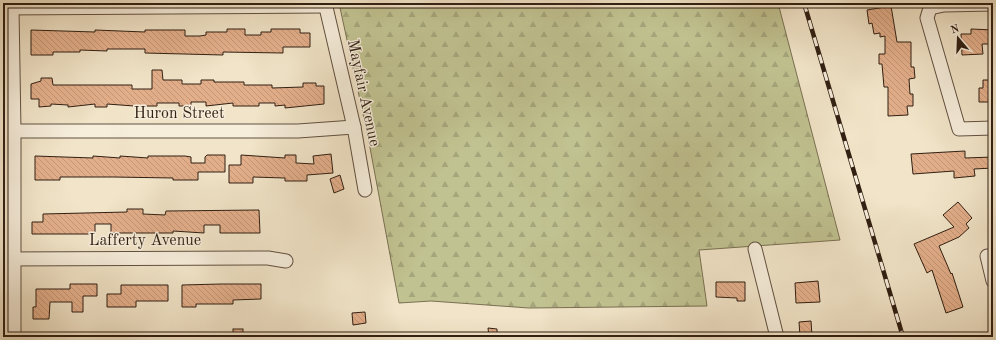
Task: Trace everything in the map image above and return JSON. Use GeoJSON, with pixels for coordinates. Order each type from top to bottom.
{"type":"FeatureCollection","features":[{"type":"Feature","properties":{"kind":"street"},"geometry":{"type":"LineString","coordinates":[[14,337],[9,259],[8,8],[326,4]]}},
{"type":"Feature","properties":{"kind":"street","name":"Mayfair Avenue"},"geometry":{"type":"LineString","coordinates":[[326,4],[354,127],[365,190]]}},
{"type":"Feature","properties":{"kind":"street"},"geometry":{"type":"LineString","coordinates":[[993,4],[944,5],[930,8],[927,18],[959,129],[993,128]]}},
{"type":"Feature","properties":{"kind":"street","name":"Huron Street"},"geometry":{"type":"LineString","coordinates":[[9,131],[298,131],[341,130],[354,127]]}},
{"type":"Feature","properties":{"kind":"street"},"geometry":{"type":"LineString","coordinates":[[756,249],[777,337]]}},
{"type":"Feature","properties":{"kind":"street"},"geometry":{"type":"LineString","coordinates":[[990,256],[993,281]]}},
{"type":"Feature","properties":{"kind":"street","name":"Lafferty Avenue"},"geometry":{"type":"LineString","coordinates":[[9,259],[268,258],[286,261]]}},
{"type":"Feature","properties":{"kind":"green space"},"geometry":{"type":"Polygon","coordinates":[[[339,3],[778,3],[840,240],[699,250],[707,306],[529,308],[431,301],[399,303],[368,137],[339,3]]]}},
{"type":"Feature","properties":{"kind":"building"},"geometry":{"type":"Polygon","coordinates":[[[891,6],[897,42],[911,42],[911,67],[914,67],[915,78],[909,79],[910,94],[913,94],[913,106],[907,106],[908,115],[888,116],[888,87],[884,87],[882,64],[879,64],[879,54],[885,54],[885,36],[880,37],[880,33],[874,34],[872,23],[869,24],[867,10],[891,6]]]}},
{"type":"Feature","properties":{"kind":"building"},"geometry":{"type":"Polygon","coordinates":[[[227,29],[245,29],[245,35],[261,35],[261,32],[271,32],[271,29],[300,29],[300,33],[310,33],[310,47],[283,47],[283,53],[223,52],[223,55],[145,53],[145,49],[107,49],[107,51],[80,50],[80,52],[53,52],[53,55],[31,55],[31,30],[145,32],[145,30],[185,30],[185,36],[200,36],[206,35],[206,32],[227,32],[227,29]]]}},
{"type":"Feature","properties":{"kind":"building"},"geometry":{"type":"Polygon","coordinates":[[[971,29],[993,30],[993,44],[982,44],[983,54],[962,55],[961,34],[971,34],[971,29]]]}},
{"type":"Feature","properties":{"kind":"building"},"geometry":{"type":"Polygon","coordinates":[[[152,70],[162,70],[163,80],[182,80],[182,84],[201,84],[201,80],[214,80],[214,82],[244,82],[244,85],[272,85],[272,88],[303,87],[303,83],[316,83],[316,86],[324,86],[324,104],[285,108],[285,105],[275,106],[275,103],[259,103],[259,106],[233,106],[233,103],[206,106],[206,102],[191,102],[191,106],[179,106],[179,103],[157,103],[157,106],[107,104],[107,107],[95,107],[95,104],[68,107],[68,105],[51,104],[51,106],[39,107],[39,99],[31,99],[31,84],[41,81],[41,78],[52,78],[53,85],[132,85],[132,89],[152,89],[152,70]]]}},
{"type":"Feature","properties":{"kind":"building"},"geometry":{"type":"Polygon","coordinates":[[[983,80],[993,80],[993,102],[979,102],[979,88],[983,88],[983,80]]]}},
{"type":"Feature","properties":{"kind":"building"},"geometry":{"type":"Polygon","coordinates":[[[965,151],[965,158],[993,157],[993,168],[974,169],[975,176],[954,178],[954,171],[913,174],[911,154],[965,151]]]}},
{"type":"Feature","properties":{"kind":"building"},"geometry":{"type":"Polygon","coordinates":[[[331,154],[333,173],[307,175],[307,181],[285,181],[285,178],[253,177],[253,183],[229,183],[229,165],[241,165],[241,155],[285,158],[285,155],[296,155],[296,163],[314,164],[313,156],[331,154]]]}},
{"type":"Feature","properties":{"kind":"building"},"geometry":{"type":"Polygon","coordinates":[[[207,155],[225,155],[225,172],[198,172],[198,180],[173,180],[173,178],[60,177],[60,180],[35,180],[35,156],[93,158],[93,156],[120,158],[120,156],[148,158],[148,156],[185,156],[191,157],[191,163],[205,163],[205,157],[207,155]]]}},
{"type":"Feature","properties":{"kind":"building"},"geometry":{"type":"Polygon","coordinates":[[[340,175],[344,189],[334,193],[330,179],[340,175]]]}},
{"type":"Feature","properties":{"kind":"building"},"geometry":{"type":"Polygon","coordinates":[[[958,202],[972,218],[966,224],[969,228],[959,237],[939,246],[951,274],[952,273],[963,307],[946,313],[932,270],[927,273],[914,244],[954,227],[943,215],[958,202]]]}},
{"type":"Feature","properties":{"kind":"building"},"geometry":{"type":"Polygon","coordinates":[[[127,209],[143,209],[143,214],[165,215],[166,211],[259,210],[260,233],[220,233],[220,225],[204,225],[204,233],[173,231],[173,233],[111,233],[111,224],[95,224],[95,234],[32,234],[32,222],[43,222],[43,214],[127,212],[127,209]]]}},
{"type":"Feature","properties":{"kind":"building"},"geometry":{"type":"Polygon","coordinates":[[[818,281],[820,302],[796,303],[795,283],[818,281]]]}},
{"type":"Feature","properties":{"kind":"building"},"geometry":{"type":"Polygon","coordinates":[[[716,282],[745,282],[745,301],[737,301],[737,298],[716,297],[716,282]]]}},
{"type":"Feature","properties":{"kind":"building"},"geometry":{"type":"Polygon","coordinates":[[[70,284],[97,284],[97,296],[83,296],[83,312],[72,312],[72,302],[50,302],[49,319],[33,319],[33,307],[36,307],[36,289],[70,289],[70,284]]]}},
{"type":"Feature","properties":{"kind":"building"},"geometry":{"type":"Polygon","coordinates":[[[261,284],[261,299],[233,300],[233,304],[196,304],[196,307],[182,307],[182,285],[261,284]]]}},
{"type":"Feature","properties":{"kind":"building"},"geometry":{"type":"Polygon","coordinates":[[[121,285],[168,285],[168,301],[136,301],[136,307],[107,307],[107,294],[121,294],[121,285]]]}},
{"type":"Feature","properties":{"kind":"building"},"geometry":{"type":"Polygon","coordinates":[[[365,312],[366,323],[353,325],[352,313],[365,312]]]}},
{"type":"Feature","properties":{"kind":"building"},"geometry":{"type":"Polygon","coordinates":[[[811,321],[812,336],[800,336],[799,322],[811,321]]]}},
{"type":"Feature","properties":{"kind":"building"},"geometry":{"type":"Polygon","coordinates":[[[488,328],[497,329],[497,337],[489,337],[488,328]]]}},
{"type":"Feature","properties":{"kind":"building"},"geometry":{"type":"Polygon","coordinates":[[[233,329],[243,329],[243,337],[233,337],[233,329]]]}},
{"type":"Feature","properties":{"kind":"railway"},"geometry":{"type":"LineString","coordinates":[[804,3],[903,337]]}}]}
